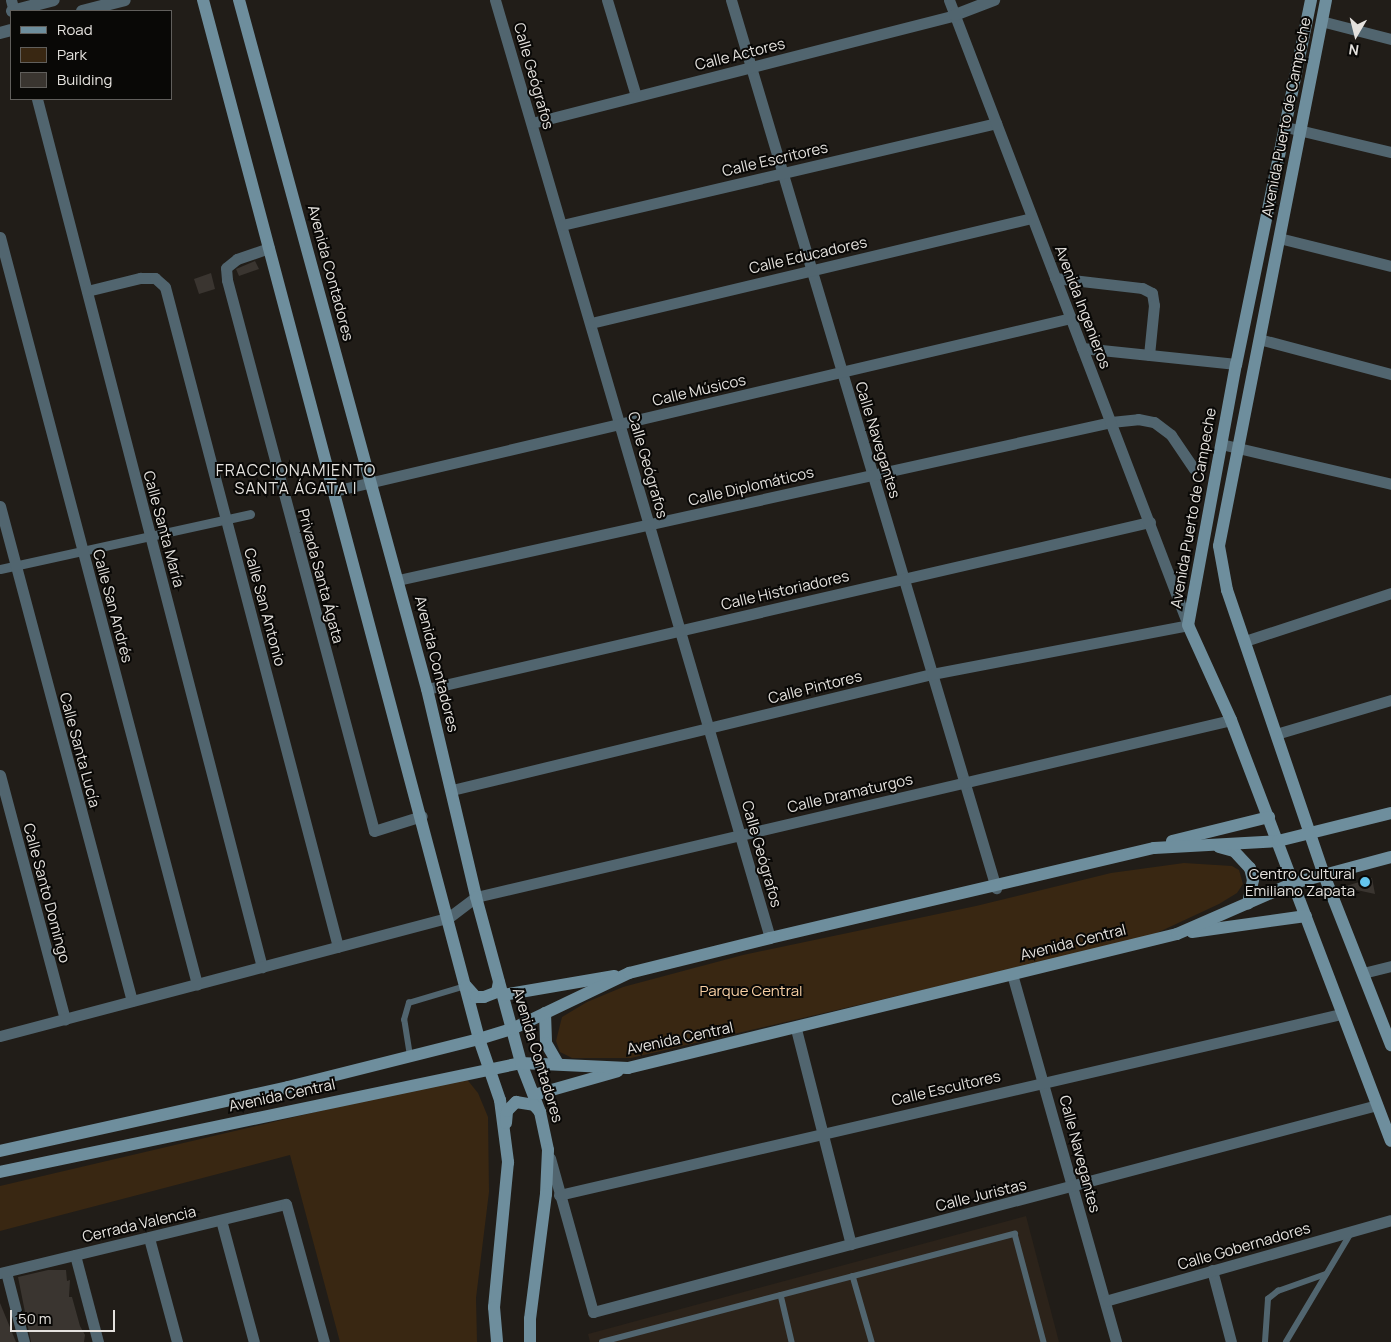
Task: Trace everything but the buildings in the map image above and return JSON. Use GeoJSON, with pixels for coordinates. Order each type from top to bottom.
{"type":"FeatureCollection","features":[{"type":"Feature","properties":{"kind":"main road"},"geometry":{"type":"LineString","coordinates":[[203,0],[422,816],[479,1039],[490,1069],[505,1125],[508,1162],[494,1306],[497,1342]]}},
{"type":"Feature","properties":{"kind":"main road","name":"Avenida Contadores"},"geometry":{"type":"LineString","coordinates":[[239,0],[427,689],[476,897],[499,982],[521,1063],[540,1112],[548,1150],[530,1342]]}},
{"type":"Feature","properties":{"kind":"main road","name":"Avenida Puerto de Campeche"},"geometry":{"type":"LineString","coordinates":[[1310,0],[1286,127],[1236,364],[1188,625],[1231,720],[1294,883],[1341,1014],[1391,1141]]}},
{"type":"Feature","properties":{"kind":"main road","name":"Avenida Puerto de Campeche"},"geometry":{"type":"LineString","coordinates":[[1326,0],[1219,546],[1227,590],[1324,875],[1391,1045]]}},
{"type":"Feature","properties":{"kind":"main road","name":"Avenida Central"},"geometry":{"type":"LineString","coordinates":[[0,1151],[479,1039],[512,1029],[629,973],[770,938],[996,888],[1154,848],[1278,841],[1391,813]]}},
{"type":"Feature","properties":{"kind":"main road"},"geometry":{"type":"LineString","coordinates":[[1154,848],[1269,817]]}},
{"type":"Feature","properties":{"kind":"main road"},"geometry":{"type":"LineString","coordinates":[[1201,845],[1223,848],[1244,859],[1254,880],[1248,903]]}},
{"type":"Feature","properties":{"kind":"main road","name":"Avenida Central"},"geometry":{"type":"LineString","coordinates":[[0,1172],[521,1063],[628,1068],[796,1029],[1177,934],[1294,883],[1391,857]]}},
{"type":"Feature","properties":{"kind":"main road"},"geometry":{"type":"LineString","coordinates":[[1177,934],[1306,916]]}},
{"type":"Feature","properties":{"kind":"main road"},"geometry":{"type":"LineString","coordinates":[[503,995],[629,973]]}},
{"type":"Feature","properties":{"kind":"main road"},"geometry":{"type":"LineString","coordinates":[[466,986],[476,997],[484,997],[497,992],[499,982]]}},
{"type":"Feature","properties":{"kind":"main road"},"geometry":{"type":"LineString","coordinates":[[545,1013],[546,1043],[558,1064]]}},
{"type":"Feature","properties":{"kind":"main road"},"geometry":{"type":"LineString","coordinates":[[534,1095],[628,1068]]}},
{"type":"Feature","properties":{"kind":"main road"},"geometry":{"type":"LineString","coordinates":[[505,1125],[507,1111],[516,1102],[534,1105],[540,1112]]}},
{"type":"Feature","properties":{"kind":"street"},"geometry":{"type":"LineString","coordinates":[[17,10],[54,0]]}},
{"type":"Feature","properties":{"kind":"street"},"geometry":{"type":"LineString","coordinates":[[86,10],[125,0]]}},
{"type":"Feature","properties":{"kind":"street","name":"Calle Geógrafos"},"geometry":{"type":"LineString","coordinates":[[495,0],[682,630],[770,938]]}},
{"type":"Feature","properties":{"kind":"street"},"geometry":{"type":"LineString","coordinates":[[607,0],[636,96]]}},
{"type":"Feature","properties":{"kind":"street","name":"Calle Navegantes"},"geometry":{"type":"LineString","coordinates":[[731,0],[996,888]]}},
{"type":"Feature","properties":{"kind":"street","name":"Avenida Ingenieros"},"geometry":{"type":"LineString","coordinates":[[949,0],[1188,625]]}},
{"type":"Feature","properties":{"kind":"street"},"geometry":{"type":"LineString","coordinates":[[955,15],[994,0]]}},
{"type":"Feature","properties":{"kind":"street","name":"Calle Actores"},"geometry":{"type":"LineString","coordinates":[[532,122],[955,15]]}},
{"type":"Feature","properties":{"kind":"street"},"geometry":{"type":"LineString","coordinates":[[1321,21],[1391,39]]}},
{"type":"Feature","properties":{"kind":"street","name":"Calle Santa María"},"geometry":{"type":"LineString","coordinates":[[37,100],[262,967]]}},
{"type":"Feature","properties":{"kind":"street","name":"Calle Escritores"},"geometry":{"type":"LineString","coordinates":[[562,225],[996,123]]}},
{"type":"Feature","properties":{"kind":"street"},"geometry":{"type":"LineString","coordinates":[[1286,127],[1391,152]]}},
{"type":"Feature","properties":{"kind":"street","name":"Calle Educadores"},"geometry":{"type":"LineString","coordinates":[[591,324],[1032,218]]}},
{"type":"Feature","properties":{"kind":"street","name":"Calle San Andrés"},"geometry":{"type":"LineString","coordinates":[[0,237],[197,984]]}},
{"type":"Feature","properties":{"kind":"street"},"geometry":{"type":"LineString","coordinates":[[1279,238],[1391,266]]}},
{"type":"Feature","properties":{"kind":"street","name":"Privada Santa Ágata"},"geometry":{"type":"LineString","coordinates":[[269,248],[237,259],[226,268],[226,280],[374,831],[422,816]]}},
{"type":"Feature","properties":{"kind":"street","name":"Calle San Antonio"},"geometry":{"type":"LineString","coordinates":[[87,291],[140,278],[155,278],[165,287],[338,947]]}},
{"type":"Feature","properties":{"kind":"street"},"geometry":{"type":"LineString","coordinates":[[1055,278],[1142,288],[1152,293],[1154,305],[1149,355]]}},
{"type":"Feature","properties":{"kind":"street","name":"Calle Músicos"},"geometry":{"type":"LineString","coordinates":[[334,491],[1071,318]]}},
{"type":"Feature","properties":{"kind":"street"},"geometry":{"type":"LineString","coordinates":[[1259,339],[1391,374]]}},
{"type":"Feature","properties":{"kind":"street"},"geometry":{"type":"LineString","coordinates":[[1082,348],[1236,364]]}},
{"type":"Feature","properties":{"kind":"street","name":"Calle Diplomáticos"},"geometry":{"type":"LineString","coordinates":[[398,580],[1111,422],[1138,419],[1154,422],[1171,435],[1194,469]]}},
{"type":"Feature","properties":{"kind":"street"},"geometry":{"type":"LineString","coordinates":[[1221,444],[1391,484]]}},
{"type":"Feature","properties":{"kind":"street","name":"Calle Santa Lucía"},"geometry":{"type":"LineString","coordinates":[[0,506],[132,1001]]}},
{"type":"Feature","properties":{"kind":"street"},"geometry":{"type":"LineString","coordinates":[[0,569],[250,514]]}},
{"type":"Feature","properties":{"kind":"street","name":"Calle Historiadores"},"geometry":{"type":"LineString","coordinates":[[427,689],[1150,522]]}},
{"type":"Feature","properties":{"kind":"street"},"geometry":{"type":"LineString","coordinates":[[1245,641],[1391,593]]}},
{"type":"Feature","properties":{"kind":"street","name":"Calle Pintores"},"geometry":{"type":"LineString","coordinates":[[452,790],[932,674],[1188,625]]}},
{"type":"Feature","properties":{"kind":"street"},"geometry":{"type":"LineString","coordinates":[[1276,734],[1391,700]]}},
{"type":"Feature","properties":{"kind":"street","name":"Calle Dramaturgos"},"geometry":{"type":"LineString","coordinates":[[476,897],[1231,720]]}},
{"type":"Feature","properties":{"kind":"street","name":"Calle Santo Domingo"},"geometry":{"type":"LineString","coordinates":[[0,774],[65,1019]]}},
{"type":"Feature","properties":{"kind":"street"},"geometry":{"type":"LineString","coordinates":[[0,1036],[448,918],[476,897]]}},
{"type":"Feature","properties":{"kind":"street"},"geometry":{"type":"LineString","coordinates":[[1363,973],[1391,966]]}},
{"type":"Feature","properties":{"kind":"street","name":"Calle Navegantes"},"geometry":{"type":"LineString","coordinates":[[1012,974],[1045,1081],[1116,1342]]}},
{"type":"Feature","properties":{"kind":"street","name":"Calle Escultores"},"geometry":{"type":"LineString","coordinates":[[559,1195],[822,1132],[1341,1014]]}},
{"type":"Feature","properties":{"kind":"street"},"geometry":{"type":"LineString","coordinates":[[796,1029],[851,1244]]}},
{"type":"Feature","properties":{"kind":"street","name":"Calle Juristas"},"geometry":{"type":"LineString","coordinates":[[559,1195],[593,1312],[1377,1105]]}},
{"type":"Feature","properties":{"kind":"street"},"geometry":{"type":"LineString","coordinates":[[548,1150],[559,1195]]}},
{"type":"Feature","properties":{"kind":"street","name":"Cerrada Valencia"},"geometry":{"type":"LineString","coordinates":[[3,1273],[286,1204],[324,1342]]}},
{"type":"Feature","properties":{"kind":"street"},"geometry":{"type":"LineString","coordinates":[[221,1220],[254,1342]]}},
{"type":"Feature","properties":{"kind":"street","name":"Calle Gobernadores"},"geometry":{"type":"LineString","coordinates":[[1105,1301],[1391,1220]]}},
{"type":"Feature","properties":{"kind":"street"},"geometry":{"type":"LineString","coordinates":[[149,1238],[177,1342]]}},
{"type":"Feature","properties":{"kind":"street"},"geometry":{"type":"LineString","coordinates":[[75,1255],[98,1342]]}},
{"type":"Feature","properties":{"kind":"street"},"geometry":{"type":"LineString","coordinates":[[1212,1270],[1231,1342]]}},
{"type":"Feature","properties":{"kind":"street"},"geometry":{"type":"LineString","coordinates":[[3,1273],[24,1342]]}},
{"type":"Feature","properties":{"kind":"lane"},"geometry":{"type":"LineString","coordinates":[[410,1056],[404,1020],[409,1003],[466,986]]}},
{"type":"Feature","properties":{"kind":"lane"},"geometry":{"type":"LineString","coordinates":[[1286,1342],[1352,1231]]}},
{"type":"Feature","properties":{"kind":"lane"},"geometry":{"type":"LineString","coordinates":[[602,1342],[1015,1234],[1044,1342]]}},
{"type":"Feature","properties":{"kind":"lane"},"geometry":{"type":"LineString","coordinates":[[1265,1342],[1268,1299],[1278,1291],[1326,1274]]}},
{"type":"Feature","properties":{"kind":"lane"},"geometry":{"type":"LineString","coordinates":[[853,1276],[872,1342]]}},
{"type":"Feature","properties":{"kind":"lane"},"geometry":{"type":"LineString","coordinates":[[781,1295],[792,1342]]}},
{"type":"Feature","properties":{"kind":"shaded area"},"geometry":{"type":"Polygon","coordinates":[[[1026,1216],[1059,1342],[590,1342],[588,1334],[1026,1216]]]}},
{"type":"Feature","properties":{"kind":"green space","name":"Parque Central"},"geometry":{"type":"Polygon","coordinates":[[[1184,863],[1232,866],[1239,870],[1243,884],[1237,893],[1219,904],[1146,938],[631,1058],[572,1058],[560,1052],[556,1041],[562,1017],[587,1002],[623,987],[743,955],[976,906],[1111,873],[1184,863]]]}},
{"type":"Feature","properties":{"kind":"green space"},"geometry":{"type":"Polygon","coordinates":[[[465,1077],[478,1093],[488,1117],[489,1192],[476,1298],[477,1342],[340,1342],[290,1155],[0,1231],[0,1186],[465,1077]]]}},
{"type":"Feature","properties":{"kind":"place","name":"Centro Cultural Emiliano Zapata"},"geometry":{"type":"Point","coordinates":[1365,882]}},
{"type":"Feature","properties":{"kind":"district","name":"FRACCIONAMIENTO SANTA ÁGATA I"},"geometry":{"type":"Point","coordinates":[296,479]}}]}
